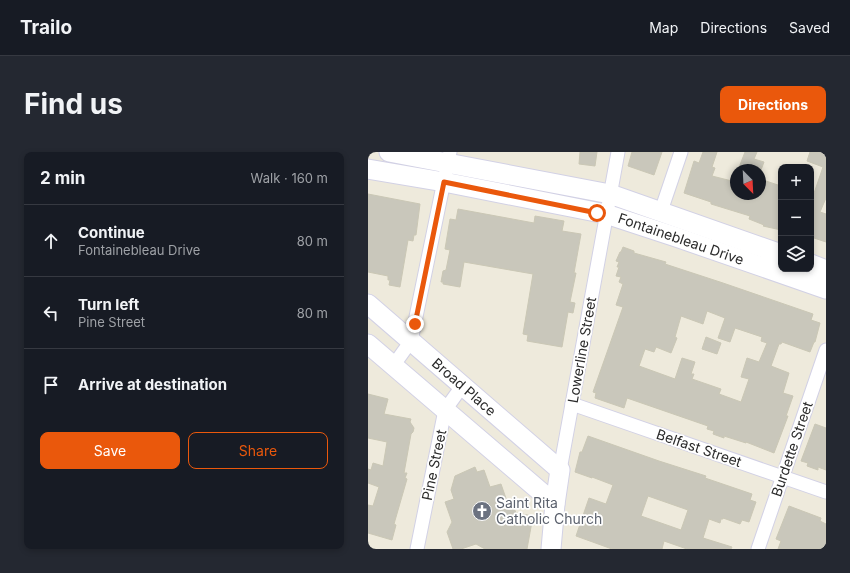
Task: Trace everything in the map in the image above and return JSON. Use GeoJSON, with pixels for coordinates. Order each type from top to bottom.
{"type":"FeatureCollection","features":[{"type":"Feature","properties":{"kind":"street","name":"Fontainebleau Drive"},"geometry":{"type":"LineString","coordinates":[[389,152],[449,158],[610,194],[778,253]]}},
{"type":"Feature","properties":{"kind":"street","name":"Lowerline Street"},"geometry":{"type":"LineString","coordinates":[[551,549],[560,470],[618,152]]}},
{"type":"Feature","properties":{"kind":"street"},"geometry":{"type":"LineString","coordinates":[[661,211],[681,152]]}},
{"type":"Feature","properties":{"kind":"street"},"geometry":{"type":"LineString","coordinates":[[393,366],[411,341],[449,158]]}},
{"type":"Feature","properties":{"kind":"street","name":"Fontainebleau Drive"},"geometry":{"type":"LineString","coordinates":[[368,169],[444,182],[606,214],[826,289]]}},
{"type":"Feature","properties":{"kind":"street"},"geometry":{"type":"LineString","coordinates":[[814,265],[826,270]]}},
{"type":"Feature","properties":{"kind":"street","name":"Broad Place"},"geometry":{"type":"LineString","coordinates":[[368,304],[560,470]]}},
{"type":"Feature","properties":{"kind":"street"},"geometry":{"type":"LineString","coordinates":[[368,344],[555,504]]}},
{"type":"Feature","properties":{"kind":"street","name":"Burdette Street"},"geometry":{"type":"LineString","coordinates":[[758,549],[826,350]]}},
{"type":"Feature","properties":{"kind":"street","name":"Pine Street"},"geometry":{"type":"LineString","coordinates":[[417,549],[445,410],[463,385]]}},
{"type":"Feature","properties":{"kind":"street","name":"Belfast Street"},"geometry":{"type":"LineString","coordinates":[[572,404],[826,492]]}},
{"type":"Feature","properties":{"kind":"building"},"geometry":{"type":"Polygon","coordinates":[[[580,152],[597,152],[595,166],[579,164],[580,152]]]}},
{"type":"Feature","properties":{"kind":"building"},"geometry":{"type":"Polygon","coordinates":[[[632,152],[662,152],[654,175],[628,166],[632,152]]]}},
{"type":"Feature","properties":{"kind":"building"},"geometry":{"type":"Polygon","coordinates":[[[703,152],[717,152],[712,167],[715,168],[712,176],[730,180],[730,200],[766,200],[766,181],[778,185],[778,229],[763,226],[764,225],[749,219],[750,216],[711,204],[711,202],[684,193],[694,161],[699,163],[703,152]]]}},
{"type":"Feature","properties":{"kind":"building"},"geometry":{"type":"Polygon","coordinates":[[[745,152],[757,152],[754,159],[764,162],[763,164],[740,164],[745,152]]]}},
{"type":"Feature","properties":{"kind":"building"},"geometry":{"type":"Polygon","coordinates":[[[810,152],[826,152],[826,198],[820,212],[826,214],[826,242],[814,238],[814,193],[823,167],[807,161],[810,152]]]}},
{"type":"Feature","properties":{"kind":"building"},"geometry":{"type":"Polygon","coordinates":[[[368,194],[420,204],[416,235],[414,235],[413,241],[408,240],[400,287],[389,285],[390,280],[388,280],[388,276],[368,272],[368,194]]]}},
{"type":"Feature","properties":{"kind":"building"},"geometry":{"type":"Polygon","coordinates":[[[458,209],[534,223],[535,216],[564,221],[562,231],[581,234],[574,273],[576,273],[570,302],[575,303],[573,313],[568,312],[562,347],[527,341],[528,335],[523,334],[533,274],[464,262],[460,287],[443,284],[443,282],[441,282],[443,271],[446,270],[450,250],[445,249],[450,219],[456,220],[458,209]]]}},
{"type":"Feature","properties":{"kind":"building"},"geometry":{"type":"Polygon","coordinates":[[[623,247],[634,251],[634,253],[666,262],[665,264],[813,314],[811,320],[820,323],[815,342],[810,352],[782,342],[779,344],[771,366],[789,373],[783,393],[793,396],[786,416],[788,416],[774,453],[746,442],[724,436],[724,438],[713,434],[714,431],[707,429],[708,426],[627,398],[624,408],[595,398],[596,393],[593,392],[623,307],[616,305],[623,284],[619,282],[621,277],[616,276],[619,262],[616,261],[623,247]],[[707,311],[703,324],[681,316],[675,337],[677,338],[671,353],[656,347],[654,352],[645,349],[639,366],[675,379],[682,358],[695,362],[691,374],[694,374],[692,379],[721,389],[719,394],[741,402],[749,379],[741,377],[747,358],[759,362],[767,343],[761,341],[762,337],[735,328],[730,342],[718,338],[725,318],[707,311]]]}},
{"type":"Feature","properties":{"kind":"building"},"geometry":{"type":"Polygon","coordinates":[[[706,337],[721,343],[717,354],[702,349],[706,337]]]}},
{"type":"Feature","properties":{"kind":"building"},"geometry":{"type":"Polygon","coordinates":[[[368,394],[388,399],[384,414],[411,419],[410,422],[414,428],[411,434],[404,473],[407,473],[405,478],[407,479],[394,524],[396,525],[392,540],[368,533],[368,505],[373,506],[379,487],[368,483],[368,469],[371,470],[373,463],[383,466],[387,442],[368,438],[368,394]]]}},
{"type":"Feature","properties":{"kind":"building"},"geometry":{"type":"Polygon","coordinates":[[[815,424],[826,428],[826,470],[818,467],[818,470],[807,466],[808,463],[801,461],[815,424]]]}},
{"type":"Feature","properties":{"kind":"building"},"geometry":{"type":"Polygon","coordinates":[[[588,436],[706,476],[705,478],[752,494],[750,500],[756,502],[749,522],[742,520],[740,524],[723,518],[721,519],[720,523],[709,519],[703,538],[732,547],[731,549],[687,549],[664,541],[662,549],[612,549],[576,536],[589,498],[606,504],[613,485],[575,472],[580,452],[582,452],[588,436]],[[648,496],[641,516],[681,530],[688,510],[648,496]]]}},
{"type":"Feature","properties":{"kind":"building","name":"Saint Rita Catholic Church"},"geometry":{"type":"Polygon","coordinates":[[[475,467],[477,472],[484,470],[490,487],[501,484],[509,507],[514,508],[516,513],[533,516],[527,549],[485,549],[476,544],[461,549],[453,549],[447,532],[452,522],[445,502],[454,499],[451,490],[455,476],[475,467]]]}},
{"type":"Feature","properties":{"kind":"building"},"geometry":{"type":"Polygon","coordinates":[[[789,506],[821,518],[820,521],[826,524],[826,549],[778,549],[781,541],[776,539],[789,506]]]}},
{"type":"Feature","properties":{"kind":"place","name":"Saint Rita Catholic Church"},"geometry":{"type":"Point","coordinates":[482,511]}},
{"type":"Feature","properties":{"kind":"route"},"geometry":{"type":"LineString","coordinates":[[415,324],[444,182],[597,213]]}}]}
